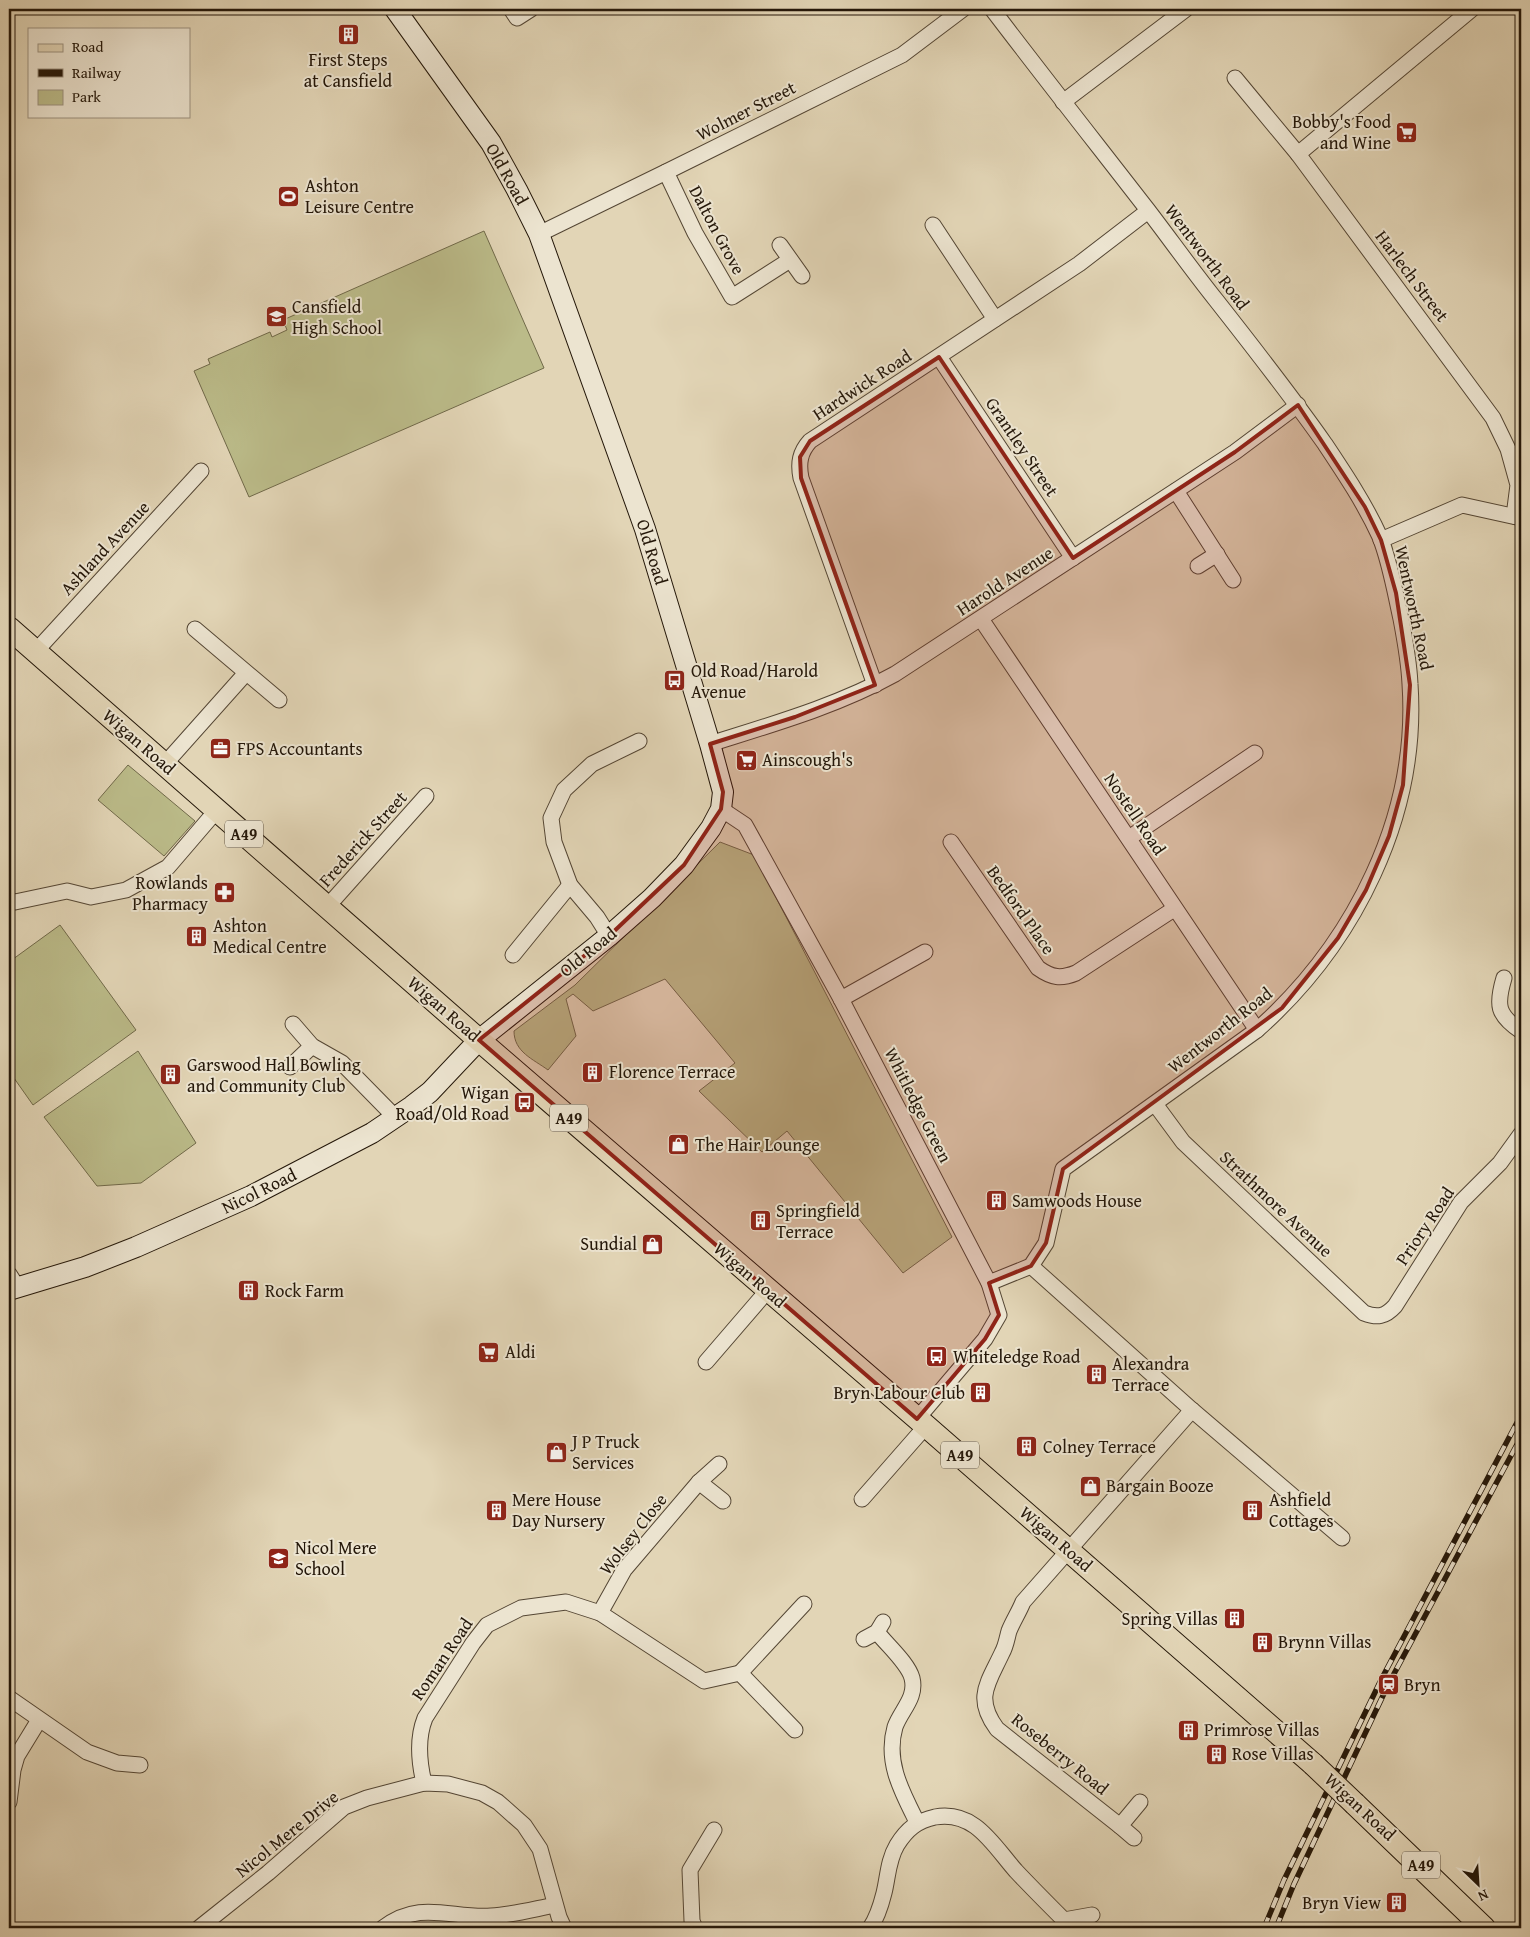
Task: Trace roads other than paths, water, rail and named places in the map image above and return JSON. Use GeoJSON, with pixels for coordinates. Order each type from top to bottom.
{"type":"FeatureCollection","features":[{"type":"Feature","properties":{"kind":"main road","name":"Wigan Road"},"geometry":{"type":"LineString","coordinates":[[9,628],[479,1040],[922,1422],[1314,1764],[1484,1928]]}},
{"type":"Feature","properties":{"kind":"street","name":"Old Road"},"geometry":{"type":"LineString","coordinates":[[395,9],[491,143],[539,234],[645,529],[723,792],[722,809],[711,828],[684,865],[652,898],[609,936],[479,1040]]}},
{"type":"Feature","properties":{"kind":"street"},"geometry":{"type":"LineString","coordinates":[[510,9],[517,18],[531,9]]}},
{"type":"Feature","properties":{"kind":"street","name":"Wolmer Street"},"geometry":{"type":"LineString","coordinates":[[539,234],[902,54],[962,9]]}},
{"type":"Feature","properties":{"kind":"street","name":"Wentworth Road"},"geometry":{"type":"LineString","coordinates":[[992,9],[1182,258],[1298,405],[1348,478],[1381,540],[1396,593],[1410,685],[1410,737],[1403,785],[1389,836],[1366,890],[1338,938],[1306,981],[1282,1008],[1257,1030],[1063,1169],[1046,1243],[1030,1266]]}},
{"type":"Feature","properties":{"kind":"street"},"geometry":{"type":"LineString","coordinates":[[1063,102],[1186,9]]}},
{"type":"Feature","properties":{"kind":"street"},"geometry":{"type":"LineString","coordinates":[[1298,154],[1472,9]]}},
{"type":"Feature","properties":{"kind":"street","name":"Harlech Street"},"geometry":{"type":"LineString","coordinates":[[1235,78],[1298,154],[1493,418],[1508,449],[1519,480],[1518,517]]}},
{"type":"Feature","properties":{"kind":"street","name":"Dalton Grove"},"geometry":{"type":"LineString","coordinates":[[666,172],[695,233],[732,297],[790,260]]}},
{"type":"Feature","properties":{"kind":"street","name":"Hardwick Road"},"geometry":{"type":"LineString","coordinates":[[875,685],[801,478],[799,468],[800,457],[804,448],[810,441],[1079,264],[1148,211]]}},
{"type":"Feature","properties":{"kind":"street"},"geometry":{"type":"LineString","coordinates":[[932,225],[995,319]]}},
{"type":"Feature","properties":{"kind":"street"},"geometry":{"type":"LineString","coordinates":[[780,245],[802,276]]}},
{"type":"Feature","properties":{"kind":"street","name":"Grantley Street"},"geometry":{"type":"LineString","coordinates":[[939,357],[1073,558]]}},
{"type":"Feature","properties":{"kind":"street","name":"Harold Avenue"},"geometry":{"type":"LineString","coordinates":[[710,744],[796,717],[875,685],[981,620],[1235,452],[1298,405]]}},
{"type":"Feature","properties":{"kind":"street","name":"Ashland Avenue"},"geometry":{"type":"LineString","coordinates":[[36,651],[201,471]]}},
{"type":"Feature","properties":{"kind":"street"},"geometry":{"type":"LineString","coordinates":[[1176,491],[1233,580]]}},
{"type":"Feature","properties":{"kind":"street"},"geometry":{"type":"LineString","coordinates":[[1381,540],[1462,505],[1518,517]]}},
{"type":"Feature","properties":{"kind":"street"},"geometry":{"type":"LineString","coordinates":[[1198,566],[1217,554]]}},
{"type":"Feature","properties":{"kind":"street","name":"Nostell Road"},"geometry":{"type":"LineString","coordinates":[[981,620],[1257,1030]]}},
{"type":"Feature","properties":{"kind":"street"},"geometry":{"type":"LineString","coordinates":[[195,629],[278,700]]}},
{"type":"Feature","properties":{"kind":"street"},"geometry":{"type":"LineString","coordinates":[[164,765],[246,672]]}},
{"type":"Feature","properties":{"kind":"street"},"geometry":{"type":"LineString","coordinates":[[609,936],[597,917],[570,885],[554,842],[551,818],[564,790],[592,764],[639,741]]}},
{"type":"Feature","properties":{"kind":"street"},"geometry":{"type":"LineString","coordinates":[[1128,838],[1255,753]]}},
{"type":"Feature","properties":{"kind":"street","name":"Frederick Street"},"geometry":{"type":"LineString","coordinates":[[327,907],[426,796]]}},
{"type":"Feature","properties":{"kind":"street","name":"Whitledge Green"},"geometry":{"type":"LineString","coordinates":[[722,809],[745,824],[841,999],[989,1283],[998,1315],[985,1339],[862,1499]]}},
{"type":"Feature","properties":{"kind":"street"},"geometry":{"type":"LineString","coordinates":[[9,901],[15,902],[67,891],[91,897],[126,890],[168,867],[216,811]]}},
{"type":"Feature","properties":{"kind":"street","name":"Bedford Place"},"geometry":{"type":"LineString","coordinates":[[950,842],[1038,968],[1050,976],[1064,978],[1076,973],[1174,909]]}},
{"type":"Feature","properties":{"kind":"street"},"geometry":{"type":"LineString","coordinates":[[513,955],[570,885]]}},
{"type":"Feature","properties":{"kind":"street"},"geometry":{"type":"LineString","coordinates":[[841,999],[925,952]]}},
{"type":"Feature","properties":{"kind":"street"},"geometry":{"type":"LineString","coordinates":[[1504,978],[1500,994],[1501,1010],[1508,1023],[1521,1031]]}},
{"type":"Feature","properties":{"kind":"street"},"geometry":{"type":"LineString","coordinates":[[293,1024],[312,1046],[342,1063],[395,1117]]}},
{"type":"Feature","properties":{"kind":"street","name":"Nicol Road"},"geometry":{"type":"LineString","coordinates":[[12,1284],[85,1267],[252,1196],[372,1133],[430,1092],[479,1040]]}},
{"type":"Feature","properties":{"kind":"street"},"geometry":{"type":"LineString","coordinates":[[290,1067],[312,1046]]}},
{"type":"Feature","properties":{"kind":"street","name":"Strathmore Avenue"},"geometry":{"type":"LineString","coordinates":[[1155,1104],[1183,1142],[1356,1306],[1364,1313],[1372,1316],[1381,1316]]}},
{"type":"Feature","properties":{"kind":"street","name":"Priory Road"},"geometry":{"type":"LineString","coordinates":[[1381,1316],[1390,1312],[1395,1306],[1461,1202],[1500,1163],[1521,1134]]}},
{"type":"Feature","properties":{"kind":"street"},"geometry":{"type":"LineString","coordinates":[[989,1283],[1030,1266],[1192,1410],[1342,1538]]}},
{"type":"Feature","properties":{"kind":"street"},"geometry":{"type":"LineString","coordinates":[[706,1362],[768,1290]]}},
{"type":"Feature","properties":{"kind":"street","name":"Roseberry Road"},"geometry":{"type":"LineString","coordinates":[[1134,1838],[997,1729],[990,1720],[984,1702],[987,1683],[1003,1652],[1010,1629],[1023,1602],[1070,1551],[1192,1410]]}},
{"type":"Feature","properties":{"kind":"street","name":"Wolsey Close"},"geometry":{"type":"LineString","coordinates":[[600,1613],[624,1570],[699,1482],[719,1464]]}},
{"type":"Feature","properties":{"kind":"street"},"geometry":{"type":"LineString","coordinates":[[699,1482],[723,1501]]}},
{"type":"Feature","properties":{"kind":"street","name":"Roman Road"},"geometry":{"type":"LineString","coordinates":[[424,1783],[420,1764],[421,1727],[425,1718],[473,1643],[487,1625],[521,1608],[566,1602],[600,1613],[704,1681],[740,1673]]}},
{"type":"Feature","properties":{"kind":"street"},"geometry":{"type":"LineString","coordinates":[[795,1730],[740,1673],[804,1604]]}},
{"type":"Feature","properties":{"kind":"street"},"geometry":{"type":"LineString","coordinates":[[875,1631],[908,1668],[912,1676],[912,1694],[896,1726],[892,1743],[892,1754],[897,1779],[917,1822]]}},
{"type":"Feature","properties":{"kind":"street"},"geometry":{"type":"LineString","coordinates":[[9,1698],[38,1720],[87,1752],[117,1763],[140,1765]]}},
{"type":"Feature","properties":{"kind":"street"},"geometry":{"type":"LineString","coordinates":[[9,1802],[13,1770],[17,1756],[38,1720]]}},
{"type":"Feature","properties":{"kind":"street","name":"Nicol Mere Drive"},"geometry":{"type":"LineString","coordinates":[[198,1928],[268,1873],[344,1807],[367,1798],[424,1783],[448,1784],[482,1794],[498,1802],[511,1813],[528,1831],[540,1849],[555,1905],[564,1928]]}},
{"type":"Feature","properties":{"kind":"street"},"geometry":{"type":"LineString","coordinates":[[1120,1826],[1140,1802]]}},
{"type":"Feature","properties":{"kind":"street"},"geometry":{"type":"LineString","coordinates":[[870,1928],[882,1900],[890,1860],[896,1847],[904,1835],[917,1822],[943,1816],[955,1817],[975,1824],[983,1831],[1063,1924],[1092,1915]]}},
{"type":"Feature","properties":{"kind":"street"},"geometry":{"type":"LineString","coordinates":[[695,1928],[692,1921],[690,1870],[714,1830]]}},
{"type":"Feature","properties":{"kind":"street"},"geometry":{"type":"LineString","coordinates":[[383,1928],[402,1917],[418,1913],[440,1912],[488,1917],[514,1914],[555,1905]]}},
{"type":"Feature","properties":{"kind":"railway"},"geometry":{"type":"LineString","coordinates":[[1264,1928],[1284,1880],[1381,1680],[1521,1415]]}},
{"type":"Feature","properties":{"kind":"railway"},"geometry":{"type":"LineString","coordinates":[[1276,1928],[1294,1884],[1388,1685],[1521,1437]]}},
{"type":"Feature","properties":{"kind":"place","name":"First Steps at Cansfield"},"geometry":{"type":"Point","coordinates":[348,35]}},
{"type":"Feature","properties":{"kind":"place","name":"Bobby's Food and Wine"},"geometry":{"type":"Point","coordinates":[1407,132]}},
{"type":"Feature","properties":{"kind":"place","name":"Ashton Leisure Centre"},"geometry":{"type":"Point","coordinates":[289,196]}},
{"type":"Feature","properties":{"kind":"place","name":"Cansfield High School"},"geometry":{"type":"Point","coordinates":[276,317]}},
{"type":"Feature","properties":{"kind":"place","name":"Old Road/Harold Avenue"},"geometry":{"type":"Point","coordinates":[675,681]}},
{"type":"Feature","properties":{"kind":"place","name":"FPS Accountants"},"geometry":{"type":"Point","coordinates":[221,749]}},
{"type":"Feature","properties":{"kind":"place","name":"Ainscough's"},"geometry":{"type":"Point","coordinates":[746,760]}},
{"type":"Feature","properties":{"kind":"place","name":"Rowlands Pharmacy"},"geometry":{"type":"Point","coordinates":[224,893]}},
{"type":"Feature","properties":{"kind":"place","name":"Ashton Medical Centre"},"geometry":{"type":"Point","coordinates":[197,936]}},
{"type":"Feature","properties":{"kind":"place","name":"Florence Terrace"},"geometry":{"type":"Point","coordinates":[593,1072]}},
{"type":"Feature","properties":{"kind":"place","name":"Garswood Hall Bowling and Community Club"},"geometry":{"type":"Point","coordinates":[171,1075]}},
{"type":"Feature","properties":{"kind":"place","name":"Wigan Road/Old Road"},"geometry":{"type":"Point","coordinates":[525,1103]}},
{"type":"Feature","properties":{"kind":"place","name":"The Hair Lounge"},"geometry":{"type":"Point","coordinates":[679,1145]}},
{"type":"Feature","properties":{"kind":"place","name":"Samwoods House"},"geometry":{"type":"Point","coordinates":[996,1201]}},
{"type":"Feature","properties":{"kind":"place","name":"Springfield Terrace"},"geometry":{"type":"Point","coordinates":[760,1221]}},
{"type":"Feature","properties":{"kind":"place","name":"Sundial"},"geometry":{"type":"Point","coordinates":[653,1244]}},
{"type":"Feature","properties":{"kind":"place","name":"Rock Farm"},"geometry":{"type":"Point","coordinates":[249,1291]}},
{"type":"Feature","properties":{"kind":"place","name":"Aldi"},"geometry":{"type":"Point","coordinates":[489,1352]}},
{"type":"Feature","properties":{"kind":"place","name":"Whiteledge Road"},"geometry":{"type":"Point","coordinates":[937,1357]}},
{"type":"Feature","properties":{"kind":"place","name":"Alexandra Terrace"},"geometry":{"type":"Point","coordinates":[1096,1374]}},
{"type":"Feature","properties":{"kind":"place","name":"Bryn Labour Club"},"geometry":{"type":"Point","coordinates":[981,1393]}},
{"type":"Feature","properties":{"kind":"place","name":"Colney Terrace"},"geometry":{"type":"Point","coordinates":[1027,1447]}},
{"type":"Feature","properties":{"kind":"place","name":"J P Truck Services"},"geometry":{"type":"Point","coordinates":[556,1452]}},
{"type":"Feature","properties":{"kind":"place","name":"Bargain Booze"},"geometry":{"type":"Point","coordinates":[1090,1486]}},
{"type":"Feature","properties":{"kind":"place","name":"Mere House Day Nursery"},"geometry":{"type":"Point","coordinates":[496,1510]}},
{"type":"Feature","properties":{"kind":"place","name":"Ashfield Cottages"},"geometry":{"type":"Point","coordinates":[1253,1510]}},
{"type":"Feature","properties":{"kind":"place","name":"Nicol Mere School"},"geometry":{"type":"Point","coordinates":[279,1558]}},
{"type":"Feature","properties":{"kind":"place","name":"Spring Villas"},"geometry":{"type":"Point","coordinates":[1234,1619]}},
{"type":"Feature","properties":{"kind":"place","name":"Brynn Villas"},"geometry":{"type":"Point","coordinates":[1262,1642]}},
{"type":"Feature","properties":{"kind":"place","name":"Bryn"},"geometry":{"type":"Point","coordinates":[1388,1685]}},
{"type":"Feature","properties":{"kind":"place","name":"Primrose Villas"},"geometry":{"type":"Point","coordinates":[1188,1730]}},
{"type":"Feature","properties":{"kind":"place","name":"Rose Villas"},"geometry":{"type":"Point","coordinates":[1216,1754]}},
{"type":"Feature","properties":{"kind":"place","name":"Bryn View"},"geometry":{"type":"Point","coordinates":[1397,1903]}}]}
